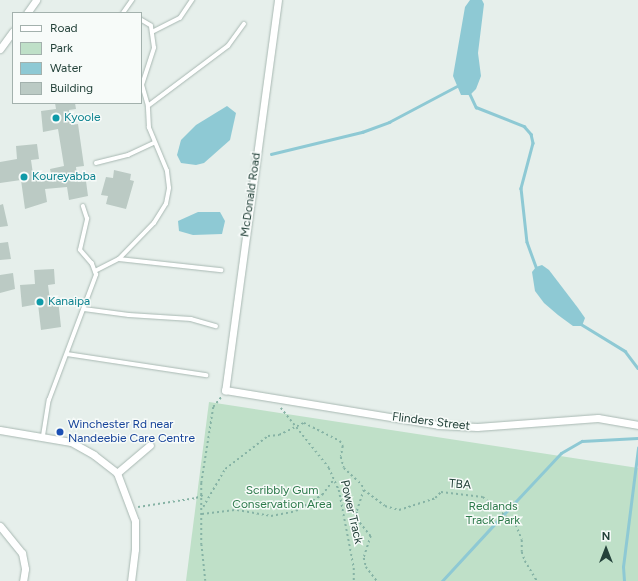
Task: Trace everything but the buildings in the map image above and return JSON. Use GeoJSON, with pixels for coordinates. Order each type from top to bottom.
{"type":"FeatureCollection","features":[{"type":"Feature","properties":{"kind":"street"},"geometry":{"type":"LineString","coordinates":[[28,12],[36,0]]}},
{"type":"Feature","properties":{"kind":"street","name":"McDonald Road"},"geometry":{"type":"LineString","coordinates":[[225,390],[278,0]]}},
{"type":"Feature","properties":{"kind":"street"},"geometry":{"type":"LineString","coordinates":[[0,48],[12,32]]}},
{"type":"Feature","properties":{"kind":"street","name":"Flinders Street"},"geometry":{"type":"LineString","coordinates":[[225,390],[438,425],[478,427],[598,418],[638,425]]}},
{"type":"Feature","properties":{"kind":"street"},"geometry":{"type":"LineString","coordinates":[[0,430],[43,436],[83,448],[117,473],[131,508],[136,537],[131,581]]}},
{"type":"Feature","properties":{"kind":"street"},"geometry":{"type":"LineString","coordinates":[[117,473],[150,445]]}},
{"type":"Feature","properties":{"kind":"street"},"geometry":{"type":"LineString","coordinates":[[0,526],[22,553],[25,569],[23,581]]}},
{"type":"Feature","properties":{"kind":"lane"},"geometry":{"type":"LineString","coordinates":[[124,12],[132,0]]}},
{"type":"Feature","properties":{"kind":"lane"},"geometry":{"type":"LineString","coordinates":[[152,32],[180,18],[192,0]]}},
{"type":"Feature","properties":{"kind":"lane"},"geometry":{"type":"LineString","coordinates":[[95,271],[119,260],[154,223],[166,204],[169,188],[167,171],[149,128],[148,106],[142,85],[154,48],[152,32],[151,26],[142,21]]}},
{"type":"Feature","properties":{"kind":"lane"},"geometry":{"type":"LineString","coordinates":[[148,106],[228,46],[244,24]]}},
{"type":"Feature","properties":{"kind":"lane"},"geometry":{"type":"LineString","coordinates":[[96,163],[128,155],[154,143]]}},
{"type":"Feature","properties":{"kind":"lane"},"geometry":{"type":"LineString","coordinates":[[43,436],[49,400],[96,275],[95,271],[80,250],[87,219],[83,207]]}},
{"type":"Feature","properties":{"kind":"lane"},"geometry":{"type":"LineString","coordinates":[[119,260],[221,270]]}},
{"type":"Feature","properties":{"kind":"lane"},"geometry":{"type":"LineString","coordinates":[[84,309],[129,316],[191,319],[216,326]]}},
{"type":"Feature","properties":{"kind":"lane"},"geometry":{"type":"LineString","coordinates":[[67,354],[206,375]]}},
{"type":"Feature","properties":{"kind":"path"},"geometry":{"type":"LineString","coordinates":[[205,581],[201,545],[203,495],[201,483],[213,406],[225,390]]}},
{"type":"Feature","properties":{"kind":"path","name":"Power Track"},"geometry":{"type":"LineString","coordinates":[[270,398],[297,425],[318,451],[334,478],[346,529],[354,581]]}},
{"type":"Feature","properties":{"kind":"path"},"geometry":{"type":"LineString","coordinates":[[203,507],[225,469],[268,436],[279,435],[297,425],[304,423],[340,441],[343,446],[341,457],[344,468],[364,490],[357,512],[357,519],[371,536],[364,558],[366,567],[377,581]]}},
{"type":"Feature","properties":{"kind":"path"},"geometry":{"type":"LineString","coordinates":[[202,514],[237,510],[271,516],[296,511],[322,495],[334,478]]}},
{"type":"Feature","properties":{"kind":"path","name":"TBA"},"geometry":{"type":"LineString","coordinates":[[364,490],[385,506],[399,510],[435,498],[441,492],[483,497],[516,525],[522,540],[522,552],[525,561],[537,581]]}},
{"type":"Feature","properties":{"kind":"path"},"geometry":{"type":"LineString","coordinates":[[131,508],[196,498],[203,495]]}},
{"type":"Feature","properties":{"kind":"green space"},"geometry":{"type":"Polygon","coordinates":[[[209,402],[638,468],[638,581],[186,581],[209,402]]]}},
{"type":"Feature","properties":{"kind":"water"},"geometry":{"type":"Polygon","coordinates":[[[470,0],[482,0],[484,4],[478,53],[481,76],[476,89],[470,95],[461,95],[453,76],[465,7],[470,0]]]}},
{"type":"Feature","properties":{"kind":"water"},"geometry":{"type":"Polygon","coordinates":[[[227,106],[236,113],[230,140],[204,163],[196,165],[181,163],[177,155],[181,140],[196,125],[227,106]]]}},
{"type":"Feature","properties":{"kind":"water"},"geometry":{"type":"Polygon","coordinates":[[[198,212],[220,212],[225,221],[222,234],[193,235],[179,231],[178,221],[198,212]]]}},
{"type":"Feature","properties":{"kind":"water"},"geometry":{"type":"Polygon","coordinates":[[[542,265],[549,270],[585,318],[582,326],[573,326],[558,315],[544,303],[535,291],[532,272],[536,267],[542,265]]]}},
{"type":"Feature","properties":{"kind":"waterway"},"geometry":{"type":"LineString","coordinates":[[271,154],[362,132],[389,122],[457,86]]}},
{"type":"Feature","properties":{"kind":"waterway"},"geometry":{"type":"LineString","coordinates":[[469,92],[476,107],[524,126],[531,134],[533,143],[521,188],[527,242],[537,269]]}},
{"type":"Feature","properties":{"kind":"waterway"},"geometry":{"type":"LineString","coordinates":[[581,324],[625,351],[638,368]]}},
{"type":"Feature","properties":{"kind":"waterway"},"geometry":{"type":"LineString","coordinates":[[504,514],[561,453],[582,441],[638,438]]}},
{"type":"Feature","properties":{"kind":"waterway"},"geometry":{"type":"LineString","coordinates":[[624,581],[623,567],[638,448]]}},
{"type":"Feature","properties":{"kind":"waterway"},"geometry":{"type":"LineString","coordinates":[[442,581],[501,517]]}},
{"type":"Feature","properties":{"kind":"place","name":"Kyoole"},"geometry":{"type":"Point","coordinates":[56,118]}},
{"type":"Feature","properties":{"kind":"place","name":"Koureyabba"},"geometry":{"type":"Point","coordinates":[24,177]}},
{"type":"Feature","properties":{"kind":"place","name":"Kanaipa"},"geometry":{"type":"Point","coordinates":[40,302]}},
{"type":"Feature","properties":{"kind":"place","name":"Winchester Rd near Nandeebie Care Centre"},"geometry":{"type":"Point","coordinates":[60,432]}},
{"type":"Feature","properties":{"kind":"park label","name":"Scribbly Gum Conservation Area"},"geometry":{"type":"Point","coordinates":[282,498]}},
{"type":"Feature","properties":{"kind":"park label","name":"Redlands Track Park"},"geometry":{"type":"Point","coordinates":[493,514]}}]}
